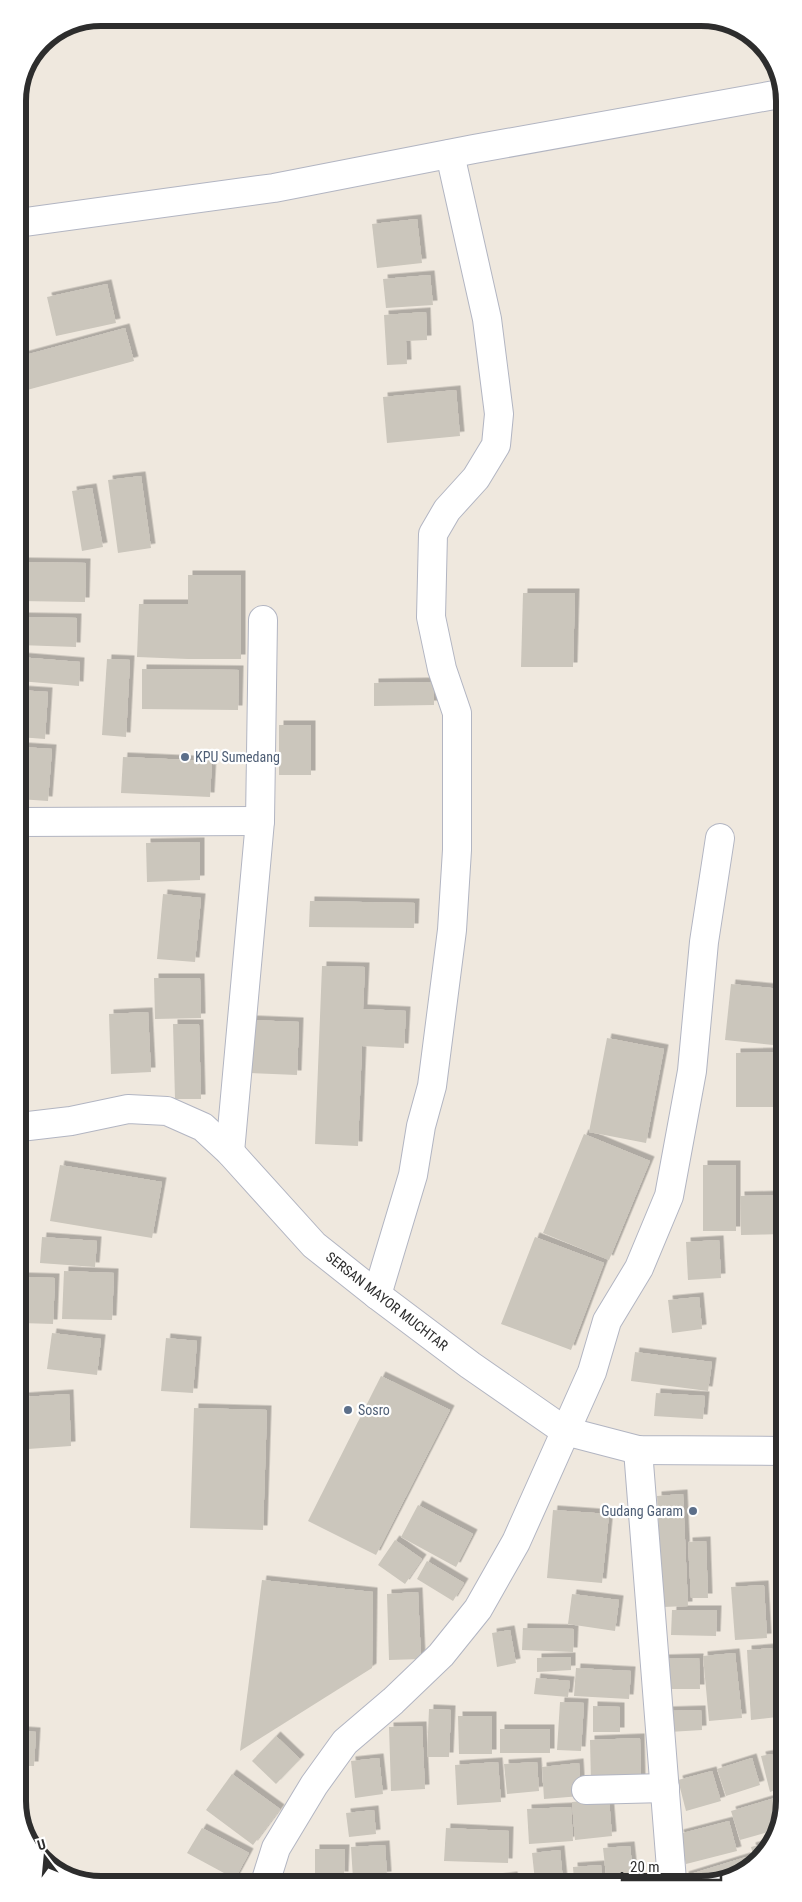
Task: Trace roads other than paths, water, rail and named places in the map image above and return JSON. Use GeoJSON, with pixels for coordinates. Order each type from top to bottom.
{"type":"FeatureCollection","features":[{"type":"Feature","properties":{"kind":"street"},"geometry":{"type":"LineString","coordinates":[[26,222],[274,188],[775,95]]}},
{"type":"Feature","properties":{"kind":"street"},"geometry":{"type":"LineString","coordinates":[[377,1295],[413,1175],[432,1086],[452,930],[457,850],[457,713],[442,669],[431,617],[433,534],[447,510],[476,478],[496,445],[499,414],[487,319],[450,154]]}},
{"type":"Feature","properties":{"kind":"street"},"geometry":{"type":"LineString","coordinates":[[230,1152],[260,821],[264,620]]}},
{"type":"Feature","properties":{"kind":"street"},"geometry":{"type":"LineString","coordinates":[[26,822],[260,821]]}},
{"type":"Feature","properties":{"kind":"street"},"geometry":{"type":"LineString","coordinates":[[267,1876],[276,1848],[314,1785],[345,1742],[393,1701],[441,1655],[478,1609],[516,1542],[592,1372],[607,1321],[639,1268],[670,1196],[692,1072],[704,942],[720,838]]}},
{"type":"Feature","properties":{"kind":"street","name":"SERSAN MAYOR MUCHTAR"},"geometry":{"type":"LineString","coordinates":[[26,1126],[71,1121],[128,1109],[167,1112],[203,1127],[230,1152],[314,1245],[470,1365],[565,1431],[638,1450],[776,1451]]}},
{"type":"Feature","properties":{"kind":"street"},"geometry":{"type":"LineString","coordinates":[[638,1450],[672,1876]]}},
{"type":"Feature","properties":{"kind":"street"},"geometry":{"type":"LineString","coordinates":[[586,1790],[665,1788]]}},
{"type":"Feature","properties":{"kind":"place","name":"KPU Sumedang"},"geometry":{"type":"Point","coordinates":[185,757]}},
{"type":"Feature","properties":{"kind":"place","name":"Sosro"},"geometry":{"type":"Point","coordinates":[348,1410]}},
{"type":"Feature","properties":{"kind":"place","name":"Gudang Garam"},"geometry":{"type":"Point","coordinates":[693,1511]}}]}
